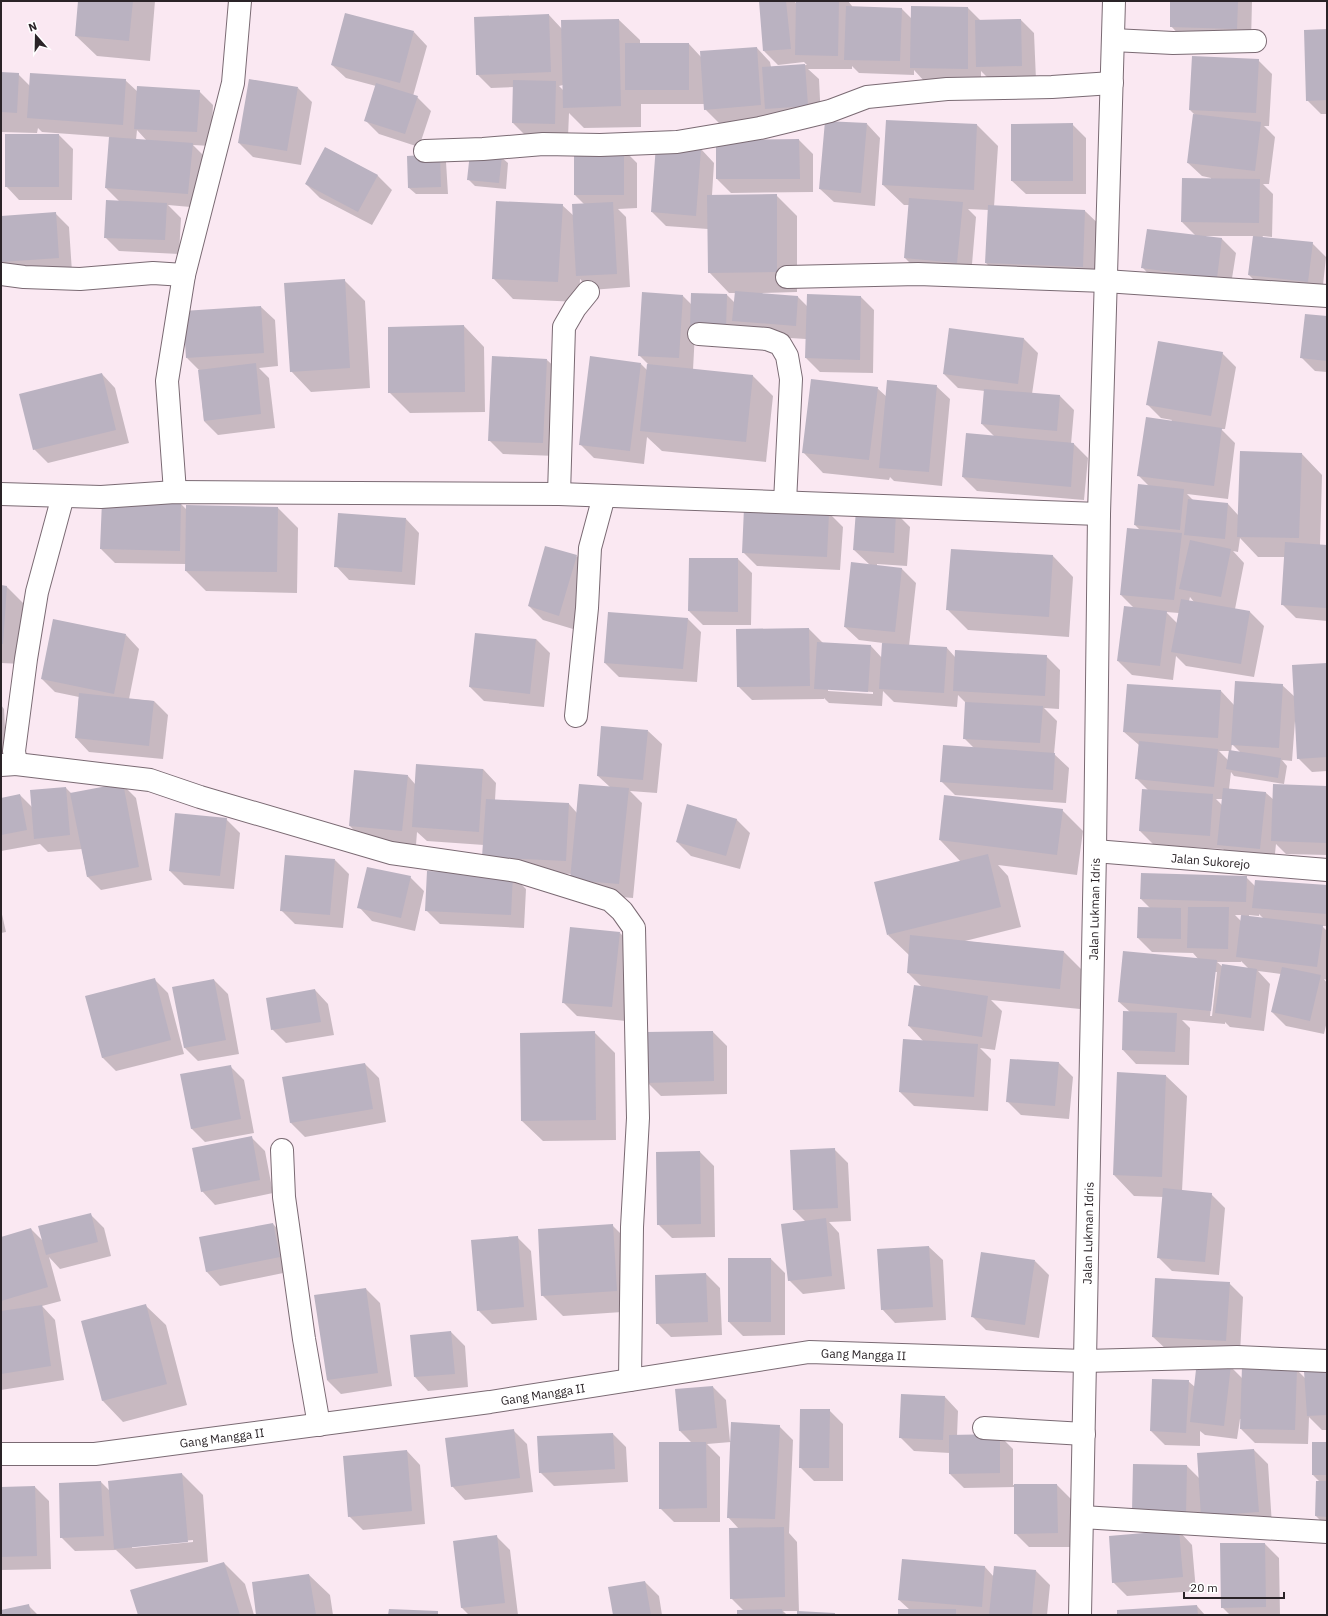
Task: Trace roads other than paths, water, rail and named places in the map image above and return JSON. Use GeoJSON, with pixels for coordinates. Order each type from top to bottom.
{"type":"FeatureCollection","features":[{"type":"Feature","properties":{"kind":"street"},"geometry":{"type":"LineString","coordinates":[[175,492],[167,381],[184,275],[233,84],[240,1]]}},
{"type":"Feature","properties":{"kind":"street","name":"Jalan Lukman Idris"},"geometry":{"type":"LineString","coordinates":[[1080,1615],[1100,514],[1105,281],[1114,1]]}},
{"type":"Feature","properties":{"kind":"street"},"geometry":{"type":"LineString","coordinates":[[1113,40],[1173,43],[1255,41]]}},
{"type":"Feature","properties":{"kind":"street"},"geometry":{"type":"LineString","coordinates":[[425,151],[484,149],[543,144],[600,145],[677,142],[760,128],[830,111],[867,97],[947,89],[1052,87],[1112,83]]}},
{"type":"Feature","properties":{"kind":"street"},"geometry":{"type":"LineString","coordinates":[[1,274],[24,277],[80,279],[153,273],[184,275]]}},
{"type":"Feature","properties":{"kind":"street"},"geometry":{"type":"LineString","coordinates":[[787,277],[918,274],[1105,281],[1327,296]]}},
{"type":"Feature","properties":{"kind":"street"},"geometry":{"type":"LineString","coordinates":[[560,494],[564,327],[575,308],[588,292]]}},
{"type":"Feature","properties":{"kind":"street"},"geometry":{"type":"LineString","coordinates":[[700,334],[767,339],[780,344],[787,356],[791,379],[785,502]]}},
{"type":"Feature","properties":{"kind":"street"},"geometry":{"type":"LineString","coordinates":[[1,494],[101,497],[175,492],[560,494],[1100,514]]}},
{"type":"Feature","properties":{"kind":"street"},"geometry":{"type":"LineString","coordinates":[[63,496],[37,592],[26,659],[14,752],[9,764],[150,780],[200,797],[391,853],[517,871],[610,900],[622,911],[634,928],[638,1118],[632,1227],[630,1380]]}},
{"type":"Feature","properties":{"kind":"street"},"geometry":{"type":"LineString","coordinates":[[576,716],[587,608],[590,548],[604,496]]}},
{"type":"Feature","properties":{"kind":"street","name":"Jalan Sukorejo"},"geometry":{"type":"LineString","coordinates":[[1095,851],[1327,870]]}},
{"type":"Feature","properties":{"kind":"street"},"geometry":{"type":"LineString","coordinates":[[282,1150],[284,1197],[304,1339],[319,1425]]}},
{"type":"Feature","properties":{"kind":"street","name":"Gang Mangga II"},"geometry":{"type":"LineString","coordinates":[[1,1454],[95,1454],[490,1402],[809,1352],[1085,1361],[1237,1356],[1327,1361]]}},
{"type":"Feature","properties":{"kind":"street"},"geometry":{"type":"LineString","coordinates":[[984,1428],[1084,1434]]}},
{"type":"Feature","properties":{"kind":"street"},"geometry":{"type":"LineString","coordinates":[[1082,1517],[1327,1532]]}}]}
